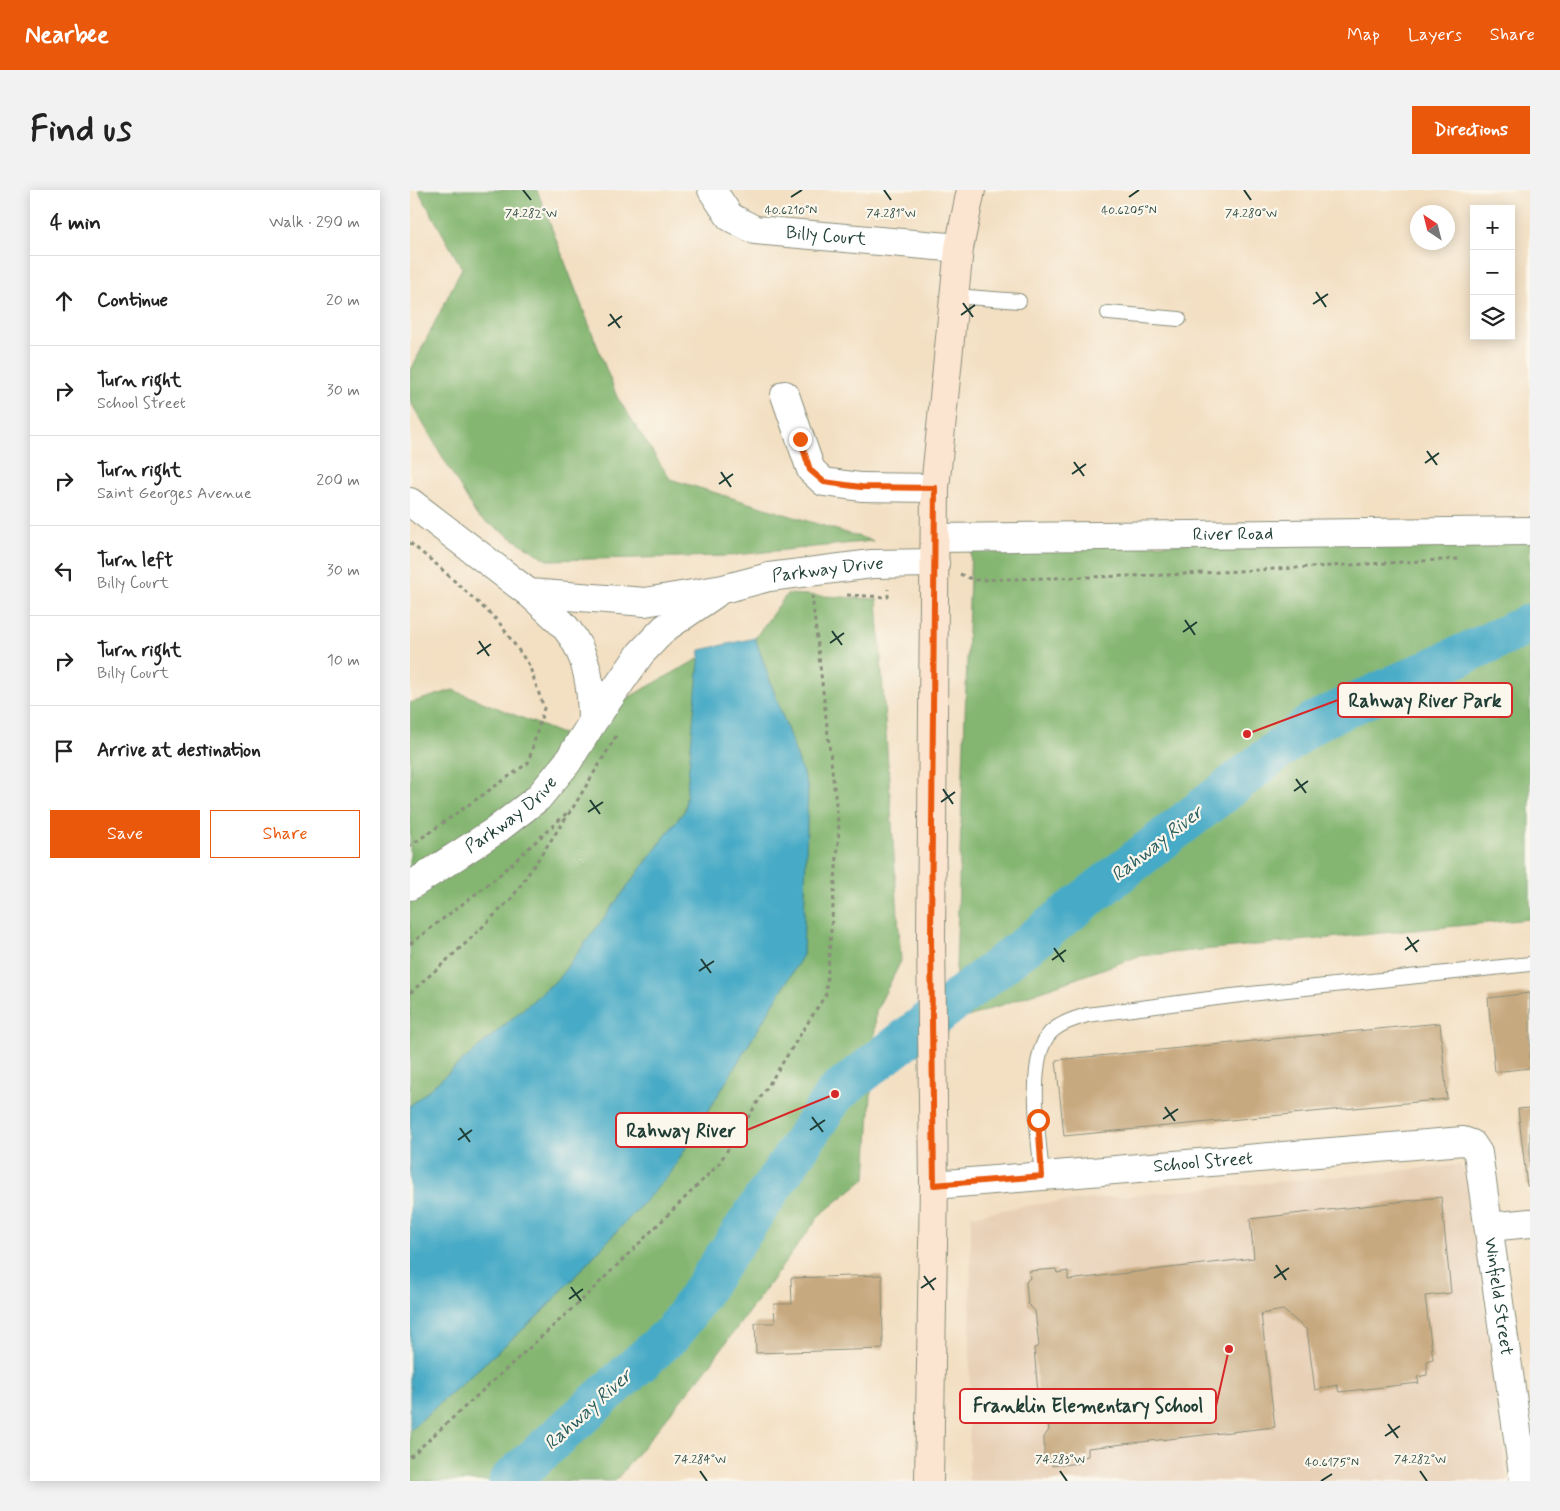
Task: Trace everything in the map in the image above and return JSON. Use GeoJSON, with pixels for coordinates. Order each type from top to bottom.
{"type":"FeatureCollection","features":[{"type":"Feature","properties":{"kind":"main road"},"geometry":{"type":"LineString","coordinates":[[929,1481],[934,1185],[931,938],[935,488],[954,296],[960,248],[971,190]]}},
{"type":"Feature","properties":{"kind":"street","name":"Billy Court"},"geometry":{"type":"LineString","coordinates":[[712,190],[730,217],[755,230],[960,248]]}},
{"type":"Feature","properties":{"kind":"street"},"geometry":{"type":"LineString","coordinates":[[785,395],[810,470],[824,482],[861,487],[935,488]]}},
{"type":"Feature","properties":{"kind":"street"},"geometry":{"type":"LineString","coordinates":[[410,502],[529,592],[566,628],[582,654],[590,678],[592,722]]}},
{"type":"Feature","properties":{"kind":"street","name":"River Road"},"geometry":{"type":"LineString","coordinates":[[935,551],[1530,531]]}},
{"type":"Feature","properties":{"kind":"street","name":"Parkway Drive"},"geometry":{"type":"LineString","coordinates":[[529,592],[646,602],[723,589],[769,577],[872,564],[935,551]]}},
{"type":"Feature","properties":{"kind":"street","name":"Parkway Drive"},"geometry":{"type":"LineString","coordinates":[[410,886],[495,831],[538,798],[567,763],[592,722],[641,653],[665,628],[723,589]]}},
{"type":"Feature","properties":{"kind":"street","name":"School Street"},"geometry":{"type":"LineString","coordinates":[[934,1185],[1463,1141],[1472,1144]]}},
{"type":"Feature","properties":{"kind":"street","name":"Winfield Street"},"geometry":{"type":"LineString","coordinates":[[1472,1144],[1478,1153],[1524,1481]]}},
{"type":"Feature","properties":{"kind":"street"},"geometry":{"type":"LineString","coordinates":[[1489,1227],[1530,1223]]}},
{"type":"Feature","properties":{"kind":"lane"},"geometry":{"type":"LineString","coordinates":[[954,296],[1019,301]]}},
{"type":"Feature","properties":{"kind":"lane"},"geometry":{"type":"LineString","coordinates":[[1108,313],[1179,319]]}},
{"type":"Feature","properties":{"kind":"lane"},"geometry":{"type":"LineString","coordinates":[[1042,1176],[1036,1079],[1038,1058],[1042,1044],[1050,1033],[1067,1022],[1087,1015],[1232,996],[1530,964]]}},
{"type":"Feature","properties":{"kind":"path"},"geometry":{"type":"LineString","coordinates":[[410,543],[436,564],[498,621],[529,665],[544,708],[528,763],[410,846]]}},
{"type":"Feature","properties":{"kind":"path"},"geometry":{"type":"LineString","coordinates":[[969,578],[974,580],[1165,575],[1461,559]]}},
{"type":"Feature","properties":{"kind":"path"},"geometry":{"type":"LineString","coordinates":[[410,1458],[586,1296],[718,1165],[826,994],[840,830],[812,595],[804,597]]}},
{"type":"Feature","properties":{"kind":"path"},"geometry":{"type":"LineString","coordinates":[[410,993],[466,943],[512,898],[574,806],[620,730]]}},
{"type":"Feature","properties":{"kind":"path"},"geometry":{"type":"LineString","coordinates":[[410,944],[495,879],[574,806]]}},
{"type":"Feature","properties":{"kind":"shaded area"},"geometry":{"type":"Polygon","coordinates":[[[1459,1165],[1466,1173],[1507,1481],[969,1481],[971,1216],[1029,1205],[1459,1165]]]}},
{"type":"Feature","properties":{"kind":"green space"},"geometry":{"type":"Polygon","coordinates":[[[418,190],[537,190],[617,397],[670,479],[873,541],[726,556],[547,560],[477,516],[410,401],[410,372],[462,268],[418,190]]]}},
{"type":"Feature","properties":{"kind":"green space"},"geometry":{"type":"Polygon","coordinates":[[[1530,537],[1530,919],[1139,956],[954,1022],[971,548],[1530,537]]]}},
{"type":"Feature","properties":{"kind":"green space"},"geometry":{"type":"Polygon","coordinates":[[[787,594],[877,599],[901,961],[876,1011],[866,1178],[820,1215],[708,1367],[615,1481],[410,1481],[410,1430],[540,1314],[670,1174],[803,955],[808,788],[755,638],[787,594]]]}},
{"type":"Feature","properties":{"kind":"green space"},"geometry":{"type":"Polygon","coordinates":[[[700,658],[685,810],[558,979],[410,1106],[410,703],[453,690],[562,734],[700,658]]]}},
{"type":"Feature","properties":{"kind":"water"},"geometry":{"type":"Polygon","coordinates":[[[755,638],[808,788],[803,955],[670,1174],[540,1314],[410,1430],[410,1106],[558,979],[685,810],[700,650],[755,638]]]}},
{"type":"Feature","properties":{"kind":"building"},"geometry":{"type":"Polygon","coordinates":[[[1530,993],[1530,1068],[1495,1072],[1488,998],[1530,993]]]}},
{"type":"Feature","properties":{"kind":"building"},"geometry":{"type":"Polygon","coordinates":[[[1440,1023],[1447,1099],[1064,1136],[1056,1060],[1440,1023]]]}},
{"type":"Feature","properties":{"kind":"building"},"geometry":{"type":"Polygon","coordinates":[[[1530,1108],[1530,1186],[1527,1186],[1518,1109],[1530,1108]]]}},
{"type":"Feature","properties":{"kind":"building"},"geometry":{"type":"Polygon","coordinates":[[[1441,1197],[1451,1293],[1425,1296],[1433,1359],[1427,1361],[1427,1375],[1417,1377],[1419,1383],[1339,1392],[1337,1385],[1315,1390],[1307,1330],[1283,1310],[1261,1314],[1275,1427],[1088,1448],[1088,1456],[1078,1458],[1079,1463],[1052,1466],[1052,1462],[1044,1458],[1044,1437],[1049,1430],[1044,1392],[1038,1393],[1034,1348],[1039,1346],[1035,1311],[1028,1304],[1026,1282],[1030,1278],[1029,1271],[1056,1269],[1057,1273],[1068,1271],[1068,1280],[1254,1258],[1250,1219],[1441,1197]]]}},
{"type":"Feature","properties":{"kind":"building"},"geometry":{"type":"Polygon","coordinates":[[[882,1275],[883,1349],[756,1353],[755,1323],[775,1323],[774,1304],[792,1304],[791,1278],[882,1275]]]}},
{"type":"Feature","properties":{"kind":"waterway","name":"Rahway River"},"geometry":{"type":"LineString","coordinates":[[509,1481],[674,1332],[835,1094],[1314,722],[1530,624]]}},
{"type":"Feature","properties":{"kind":"place","name":"Rahway River Park"},"geometry":{"type":"Point","coordinates":[1247,734]}},
{"type":"Feature","properties":{"kind":"place","name":"Rahway River"},"geometry":{"type":"Point","coordinates":[835,1094]}},
{"type":"Feature","properties":{"kind":"place","name":"Franklin Elementary School"},"geometry":{"type":"Point","coordinates":[1229,1349]}},
{"type":"Feature","properties":{"kind":"route"},"geometry":{"type":"LineString","coordinates":[[800,439],[810,470],[824,482],[861,487],[935,488],[931,938],[934,1185],[1042,1176],[1038,1120]]}}]}
